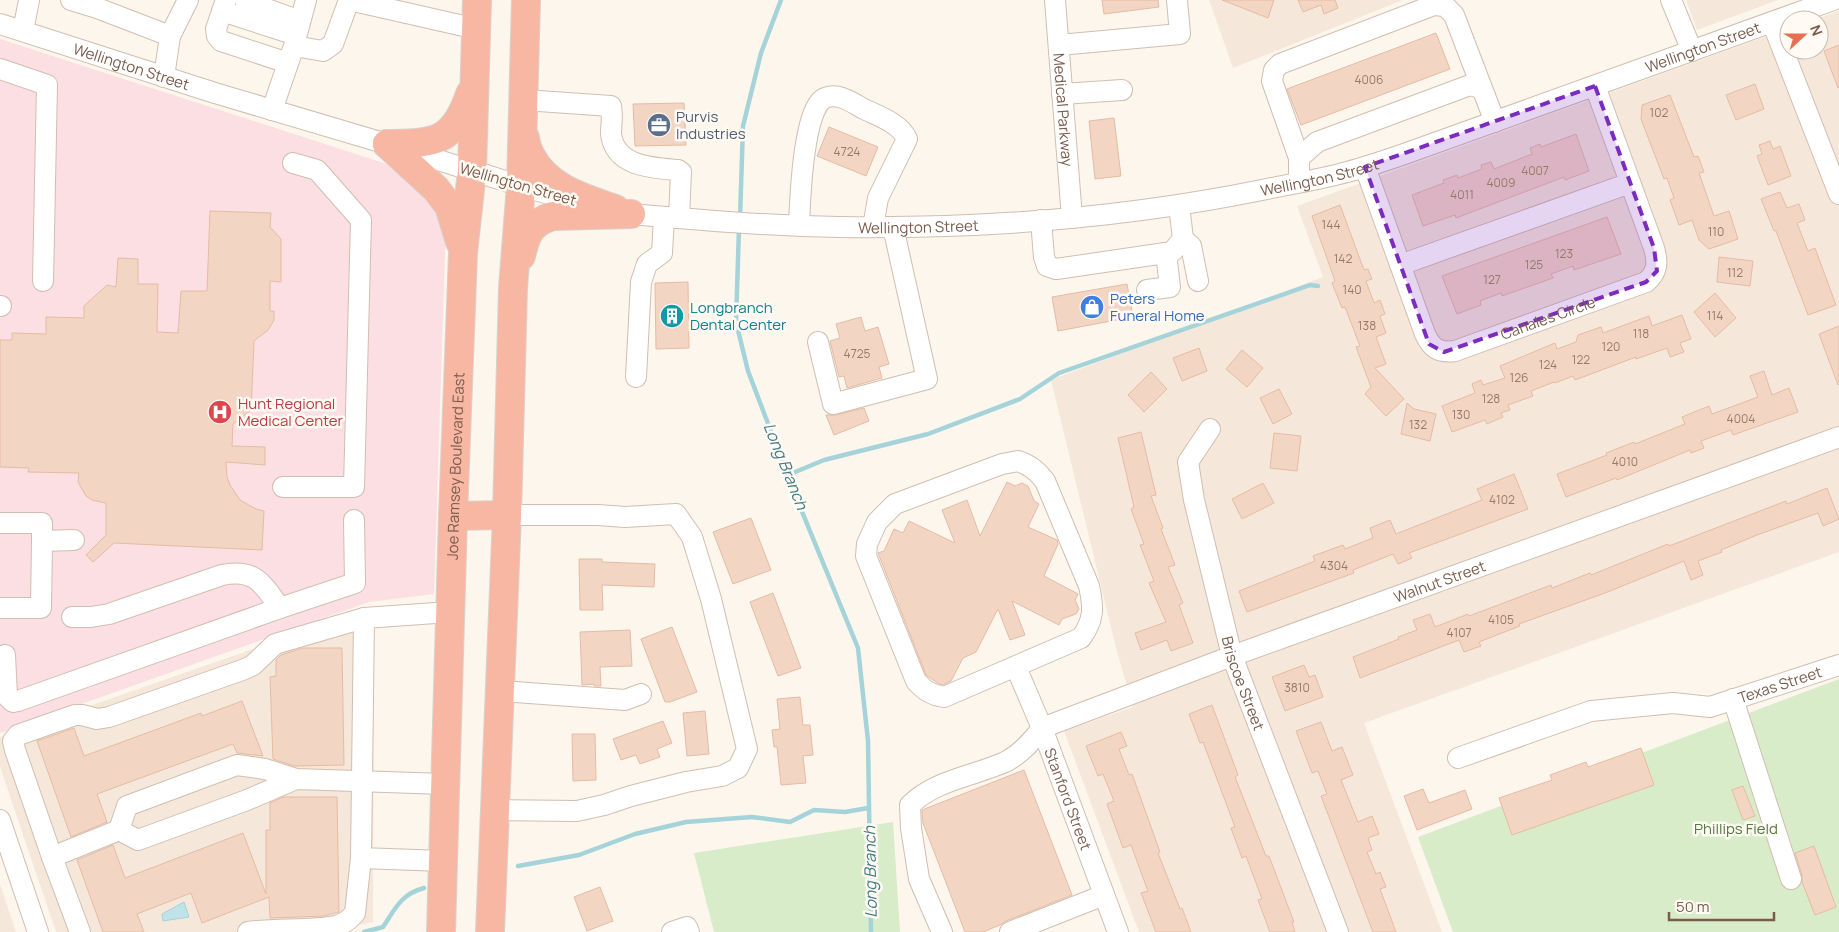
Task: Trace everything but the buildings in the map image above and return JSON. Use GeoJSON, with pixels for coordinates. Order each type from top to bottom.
{"type":"FeatureCollection","features":[{"type":"Feature","properties":{"kind":"highway","name":"Joe Ramsey Boulevard East"},"geometry":{"type":"LineString","coordinates":[[441,932],[463,252],[472,171],[477,0]]}},
{"type":"Feature","properties":{"kind":"highway"},"geometry":{"type":"LineString","coordinates":[[490,932],[507,515],[513,288],[521,186],[526,0]]}},
{"type":"Feature","properties":{"kind":"highway"},"geometry":{"type":"LineString","coordinates":[[387,144],[423,143],[450,131],[464,113],[475,78]]}},
{"type":"Feature","properties":{"kind":"highway"},"geometry":{"type":"LineString","coordinates":[[523,133],[530,156],[546,176],[559,186],[576,195],[631,214]]}},
{"type":"Feature","properties":{"kind":"highway"},"geometry":{"type":"LineString","coordinates":[[387,144],[436,189],[449,206],[463,252]]}},
{"type":"Feature","properties":{"kind":"highway"},"geometry":{"type":"LineString","coordinates":[[513,288],[524,240],[531,228],[541,220],[553,216],[631,214]]}},
{"type":"Feature","properties":{"kind":"highway"},"geometry":{"type":"LineString","coordinates":[[453,516],[507,515]]}},
{"type":"Feature","properties":{"kind":"street"},"geometry":{"type":"LineString","coordinates":[[22,31],[29,0]]}},
{"type":"Feature","properties":{"kind":"street"},"geometry":{"type":"LineString","coordinates":[[71,0],[170,36]]}},
{"type":"Feature","properties":{"kind":"street"},"geometry":{"type":"LineString","coordinates":[[164,77],[170,36],[188,0]]}},
{"type":"Feature","properties":{"kind":"street"},"geometry":{"type":"LineString","coordinates":[[245,0],[294,41]]}},
{"type":"Feature","properties":{"kind":"street"},"geometry":{"type":"LineString","coordinates":[[272,110],[306,0]]}},
{"type":"Feature","properties":{"kind":"street"},"geometry":{"type":"LineString","coordinates":[[294,41],[222,41],[217,36],[216,29],[224,5],[294,41],[323,50],[333,44],[349,0],[476,29]]}},
{"type":"Feature","properties":{"kind":"street","name":"Medical Parkway"},"geometry":{"type":"LineString","coordinates":[[1055,0],[1072,218]]}},
{"type":"Feature","properties":{"kind":"street"},"geometry":{"type":"LineString","coordinates":[[1059,45],[1180,34],[1177,0]]}},
{"type":"Feature","properties":{"kind":"street"},"geometry":{"type":"LineString","coordinates":[[1671,0],[1692,51]]}},
{"type":"Feature","properties":{"kind":"street","name":"Wellington Street"},"geometry":{"type":"LineString","coordinates":[[0,24],[164,77],[521,186],[631,214],[721,222],[892,227],[1072,218],[1179,205],[1346,173],[1407,154],[1833,0]]}},
{"type":"Feature","properties":{"kind":"street"},"geometry":{"type":"LineString","coordinates":[[1299,182],[1299,158],[1272,81],[1274,70],[1280,64],[1434,5],[1445,6],[1454,15],[1495,122]]}},
{"type":"Feature","properties":{"kind":"street"},"geometry":{"type":"LineString","coordinates":[[1772,22],[1839,194]]}},
{"type":"Feature","properties":{"kind":"street"},"geometry":{"type":"LineString","coordinates":[[0,69],[47,85],[43,282]]}},
{"type":"Feature","properties":{"kind":"street"},"geometry":{"type":"LineString","coordinates":[[1299,158],[1317,142],[1470,85],[1481,88]]}},
{"type":"Feature","properties":{"kind":"street","name":"Canales Circle"},"geometry":{"type":"LineString","coordinates":[[1365,167],[1430,344],[1437,350],[1444,352],[1455,351],[1646,282],[1657,271],[1654,248],[1594,86]]}},
{"type":"Feature","properties":{"kind":"street"},"geometry":{"type":"LineString","coordinates":[[1062,94],[1122,90]]}},
{"type":"Feature","properties":{"kind":"street"},"geometry":{"type":"LineString","coordinates":[[799,225],[800,181],[810,127],[814,109],[827,96],[842,97],[897,126],[905,134],[906,139],[878,198],[872,227]]}},
{"type":"Feature","properties":{"kind":"street"},"geometry":{"type":"LineString","coordinates":[[524,100],[611,106],[611,134],[616,150],[626,159],[639,165],[681,172],[662,253],[646,264],[641,282],[636,377]]}},
{"type":"Feature","properties":{"kind":"street"},"geometry":{"type":"LineString","coordinates":[[283,487],[354,487],[361,220],[317,170],[292,163]]}},
{"type":"Feature","properties":{"kind":"street"},"geometry":{"type":"LineString","coordinates":[[1400,265],[1630,182]]}},
{"type":"Feature","properties":{"kind":"street"},"geometry":{"type":"LineString","coordinates":[[1179,205],[1183,239],[1191,246],[1198,281]]}},
{"type":"Feature","properties":{"kind":"street"},"geometry":{"type":"LineString","coordinates":[[1041,220],[1044,257],[1047,266],[1056,269],[1172,252],[1183,239]]}},
{"type":"Feature","properties":{"kind":"street"},"geometry":{"type":"LineString","coordinates":[[818,342],[833,404],[927,379],[892,227]]}},
{"type":"Feature","properties":{"kind":"street"},"geometry":{"type":"LineString","coordinates":[[1147,290],[1170,287],[1166,253]]}},
{"type":"Feature","properties":{"kind":"street","name":"Briscoe Street"},"geometry":{"type":"LineString","coordinates":[[1210,429],[1188,462],[1194,500],[1232,656],[1338,932]]}},
{"type":"Feature","properties":{"kind":"street","name":"Walnut Street"},"geometry":{"type":"LineString","coordinates":[[1042,728],[1232,656],[1839,437]]}},
{"type":"Feature","properties":{"kind":"street"},"geometry":{"type":"LineString","coordinates":[[1018,461],[1038,471],[1045,482],[1089,586],[1092,599],[1092,617],[1081,638],[1016,667],[944,697],[932,695],[923,689],[916,681],[866,556],[867,544],[877,522],[895,504],[1002,464],[1018,461]]}},
{"type":"Feature","properties":{"kind":"street"},"geometry":{"type":"LineString","coordinates":[[495,810],[577,811],[604,805],[630,796],[686,782],[722,776],[738,768],[747,749],[708,590],[692,537],[676,514],[625,517],[598,515],[507,515]]}},
{"type":"Feature","properties":{"kind":"street"},"geometry":{"type":"LineString","coordinates":[[4,655],[7,696],[13,702],[18,701],[355,583],[354,520]]}},
{"type":"Feature","properties":{"kind":"street"},"geometry":{"type":"LineString","coordinates":[[0,523],[42,523],[41,608],[0,608]]}},
{"type":"Feature","properties":{"kind":"street"},"geometry":{"type":"LineString","coordinates":[[42,541],[74,540]]}},
{"type":"Feature","properties":{"kind":"street"},"geometry":{"type":"LineString","coordinates":[[72,616],[91,617],[109,614],[232,573],[248,574],[256,578],[262,583],[280,608]]}},
{"type":"Feature","properties":{"kind":"street"},"geometry":{"type":"LineString","coordinates":[[80,932],[15,750],[13,741],[18,735],[75,715],[96,719],[109,717],[245,669],[253,665],[266,650],[275,644],[364,618],[450,612]]}},
{"type":"Feature","properties":{"kind":"street"},"geometry":{"type":"LineString","coordinates":[[248,932],[269,929],[337,926],[350,919],[355,913],[362,858],[364,618]]}},
{"type":"Feature","properties":{"kind":"street","name":"Texas Street"},"geometry":{"type":"LineString","coordinates":[[1458,758],[1591,711],[1673,703],[1710,707],[1839,665]]}},
{"type":"Feature","properties":{"kind":"street","name":"Stanford Street"},"geometry":{"type":"LineString","coordinates":[[1016,667],[1042,728],[1118,932]]}},
{"type":"Feature","properties":{"kind":"street"},"geometry":{"type":"LineString","coordinates":[[500,691],[625,700],[641,694]]}},
{"type":"Feature","properties":{"kind":"street"},"geometry":{"type":"LineString","coordinates":[[1727,701],[1791,879]]}},
{"type":"Feature","properties":{"kind":"street"},"geometry":{"type":"LineString","coordinates":[[942,932],[920,879],[911,828],[910,805],[918,797],[931,790],[1006,761],[1027,747],[1042,728]]}},
{"type":"Feature","properties":{"kind":"street"},"geometry":{"type":"LineString","coordinates":[[52,857],[119,830],[127,806],[237,765],[265,768],[296,779],[445,784]]}},
{"type":"Feature","properties":{"kind":"street"},"geometry":{"type":"LineString","coordinates":[[119,830],[138,840],[247,800],[296,779]]}},
{"type":"Feature","properties":{"kind":"street"},"geometry":{"type":"LineString","coordinates":[[0,820],[38,932]]}},
{"type":"Feature","properties":{"kind":"street"},"geometry":{"type":"LineString","coordinates":[[362,858],[443,861]]}},
{"type":"Feature","properties":{"kind":"street"},"geometry":{"type":"LineString","coordinates":[[1010,932],[1104,895]]}},
{"type":"Feature","properties":{"kind":"street"},"geometry":{"type":"LineString","coordinates":[[672,932],[687,927],[689,932]]}},
{"type":"Feature","properties":{"kind":"highlighted area"},"geometry":{"type":"Polygon","coordinates":[[[1595,86],[1654,248],[1657,271],[1646,282],[1444,352],[1429,344],[1365,167],[1595,86]]]}},
{"type":"Feature","properties":{"kind":"shaded area"},"geometry":{"type":"Polygon","coordinates":[[[1209,0],[1403,0],[1233,68],[1209,0]]]}},
{"type":"Feature","properties":{"kind":"shaded area"},"geometry":{"type":"Polygon","coordinates":[[[1686,0],[1778,0],[1697,30],[1686,0]]]}},
{"type":"Feature","properties":{"kind":"shaded area"},"geometry":{"type":"Polygon","coordinates":[[[1839,11],[1839,552],[1364,723],[1442,932],[1139,932],[1064,731],[1133,707],[1116,648],[1051,380],[1323,277],[1297,206],[1779,32],[1779,60],[1829,60],[1829,14],[1839,11]]]}},
{"type":"Feature","properties":{"kind":"shaded area","name":"Hunt Regional Medical Center"},"geometry":{"type":"Polygon","coordinates":[[[0,39],[408,172],[446,221],[434,594],[369,602],[0,733],[0,39]]]}},
{"type":"Feature","properties":{"kind":"shaded area"},"geometry":{"type":"Polygon","coordinates":[[[374,607],[373,922],[327,932],[56,932],[0,767],[0,737],[374,607]]]}},
{"type":"Feature","properties":{"kind":"shaded area"},"geometry":{"type":"Polygon","coordinates":[[[0,884],[16,932],[0,932],[0,884]]]}},
{"type":"Feature","properties":{"kind":"green space","name":"Phillips Field"},"geometry":{"type":"Polygon","coordinates":[[[1839,679],[1839,932],[1453,932],[1418,837],[1839,679]]]}},
{"type":"Feature","properties":{"kind":"green space"},"geometry":{"type":"Polygon","coordinates":[[[893,822],[900,932],[714,932],[694,853],[893,822]]]}},
{"type":"Feature","properties":{"kind":"water"},"geometry":{"type":"Polygon","coordinates":[[[184,902],[189,917],[163,921],[162,914],[184,902]]]}},
{"type":"Feature","properties":{"kind":"waterway","name":"Long Branch"},"geometry":{"type":"LineString","coordinates":[[740,218],[743,126],[761,53],[781,0]]}},
{"type":"Feature","properties":{"kind":"waterway","name":"Long Branch"},"geometry":{"type":"LineString","coordinates":[[739,228],[736,322],[748,371],[796,497],[858,648],[868,741],[871,932]]}},
{"type":"Feature","properties":{"kind":"waterway"},"geometry":{"type":"LineString","coordinates":[[788,475],[824,460],[928,434],[1020,399],[1059,373],[1310,285],[1318,286]]}},
{"type":"Feature","properties":{"kind":"waterway"},"geometry":{"type":"LineString","coordinates":[[518,866],[579,855],[635,834],[686,822],[752,817],[790,822],[814,810],[845,812],[868,808]]}},
{"type":"Feature","properties":{"kind":"waterway"},"geometry":{"type":"LineString","coordinates":[[364,932],[383,927],[404,898],[424,888]]}},
{"type":"Feature","properties":{"kind":"place","name":"Purvis Industries"},"geometry":{"type":"Point","coordinates":[659,125]}},
{"type":"Feature","properties":{"kind":"place","name":"Peters Funeral Home"},"geometry":{"type":"Point","coordinates":[1092,307]}},
{"type":"Feature","properties":{"kind":"place","name":"Longbranch Dental Center"},"geometry":{"type":"Point","coordinates":[672,316]}},
{"type":"Feature","properties":{"kind":"place","name":"Hunt Regional Medical Center"},"geometry":{"type":"Point","coordinates":[220,412]}}]}
